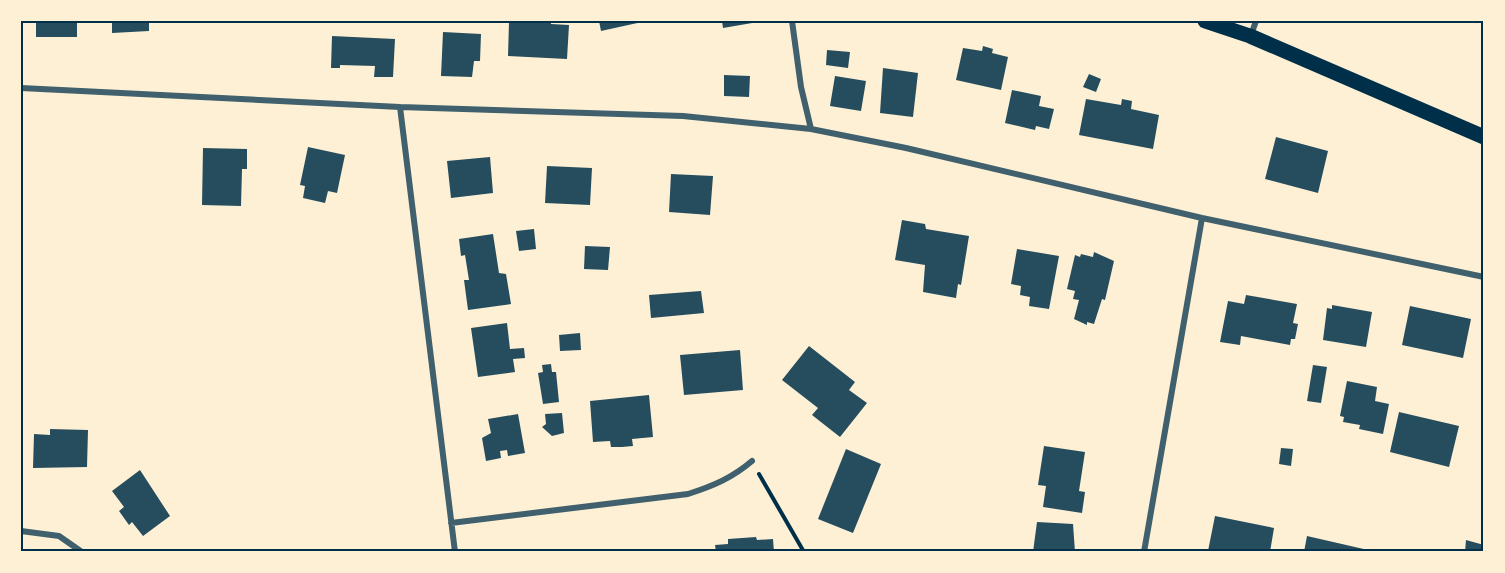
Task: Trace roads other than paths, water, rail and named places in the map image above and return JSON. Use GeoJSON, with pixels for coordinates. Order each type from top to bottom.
{"type":"FeatureCollection","features":[{"type":"Feature","properties":{"kind":"main road"},"geometry":{"type":"LineString","coordinates":[[1205,21],[1250,36],[1484,137]]}},
{"type":"Feature","properties":{"kind":"street"},"geometry":{"type":"LineString","coordinates":[[792,21],[801,87],[811,129]]}},
{"type":"Feature","properties":{"kind":"street"},"geometry":{"type":"LineString","coordinates":[[1250,36],[1256,21]]}},
{"type":"Feature","properties":{"kind":"street"},"geometry":{"type":"LineString","coordinates":[[21,88],[400,107],[683,116],[811,129],[906,148],[1202,218],[1484,277]]}},
{"type":"Feature","properties":{"kind":"street"},"geometry":{"type":"LineString","coordinates":[[400,107],[456,552]]}},
{"type":"Feature","properties":{"kind":"street"},"geometry":{"type":"LineString","coordinates":[[1144,552],[1202,218]]}},
{"type":"Feature","properties":{"kind":"street"},"geometry":{"type":"LineString","coordinates":[[452,523],[688,494],[726,480],[752,461]]}},
{"type":"Feature","properties":{"kind":"street"},"geometry":{"type":"LineString","coordinates":[[21,531],[59,536],[81,552]]}}]}
